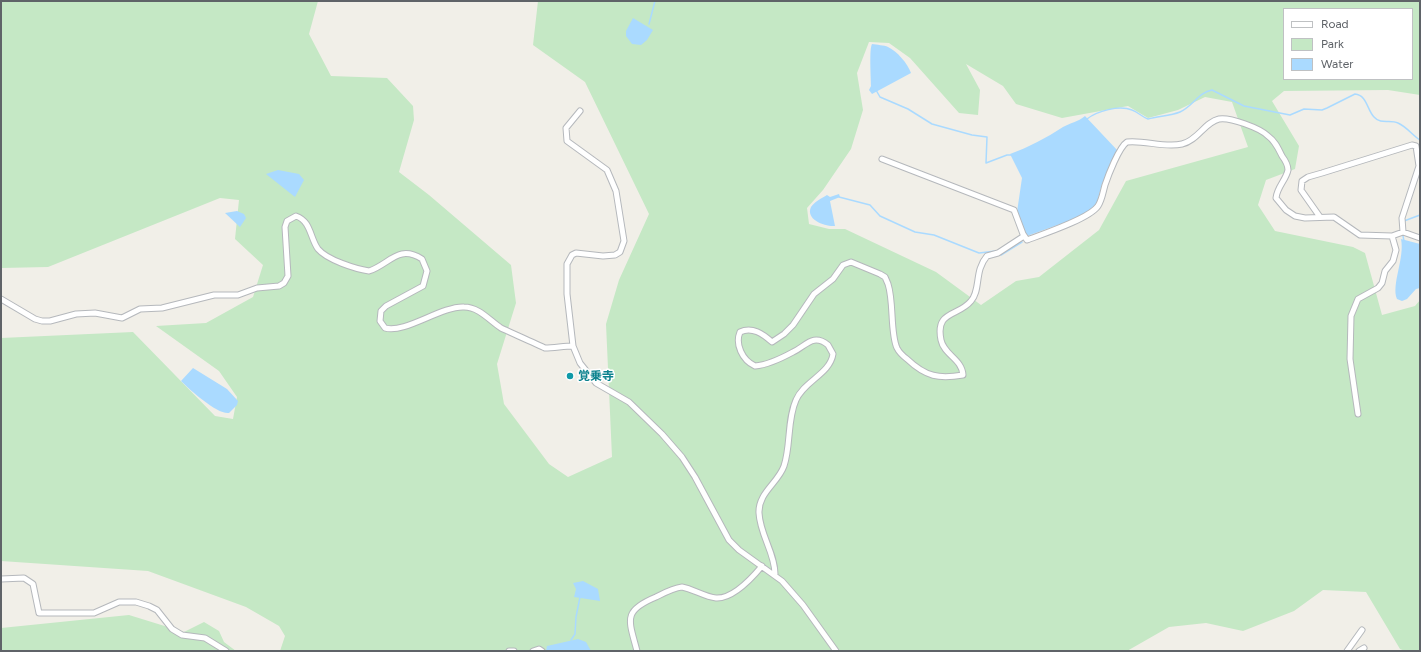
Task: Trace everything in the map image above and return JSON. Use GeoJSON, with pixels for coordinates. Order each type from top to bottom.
{"type":"FeatureCollection","features":[{"type":"Feature","properties":{"kind":"street"},"geometry":{"type":"LineString","coordinates":[[580,111],[566,128],[567,141],[607,170],[616,191],[624,241],[620,252],[615,255],[603,256],[582,252],[576,253],[569,259],[566,269],[567,294],[573,346],[580,363],[596,383],[629,402],[641,412],[682,457],[729,540],[739,550],[775,574],[796,595],[836,651]]}},
{"type":"Feature","properties":{"kind":"street"},"geometry":{"type":"LineString","coordinates":[[882,159],[1014,210],[1027,240],[1082,217],[1096,208],[1101,201],[1108,176],[1126,142],[1183,144],[1195,137],[1214,122],[1222,119],[1250,126],[1270,137],[1276,143],[1288,170],[1276,193],[1276,198],[1286,210],[1296,216],[1306,218],[1334,217],[1364,236],[1392,236],[1403,232],[1420,238]]}},
{"type":"Feature","properties":{"kind":"street"},"geometry":{"type":"LineString","coordinates":[[1320,217],[1301,190],[1300,185],[1302,181],[1308,177],[1412,145],[1416,146],[1419,166],[1403,221],[1403,232]]}},
{"type":"Feature","properties":{"kind":"street"},"geometry":{"type":"LineString","coordinates":[[1,299],[35,320],[50,321],[76,314],[95,313],[122,318],[140,309],[162,308],[214,295],[238,295],[257,288],[279,286],[284,283],[288,276],[285,227],[287,221],[296,216],[306,222],[317,247],[329,258],[370,271],[403,253],[410,253],[422,259],[427,271],[423,286],[386,306],[381,311],[380,321],[385,328],[396,329],[454,308],[465,307],[478,311],[503,329],[519,335],[541,347],[573,346]]}},
{"type":"Feature","properties":{"kind":"street"},"geometry":{"type":"LineString","coordinates":[[775,574],[775,562],[759,513],[760,503],[784,465],[795,400],[801,390],[829,365],[832,361],[833,354],[828,345],[815,339],[809,340],[794,352],[755,366],[750,364],[742,354],[738,343],[740,332],[746,329],[752,329],[772,342],[784,334],[793,325],[814,294],[833,279],[843,265],[850,262],[885,277],[888,284],[895,343],[901,353],[918,369],[935,377],[945,378],[963,375],[960,365],[944,349],[940,332],[941,323],[944,318],[971,302],[975,295],[978,271],[987,256],[1002,251],[1024,236]]}},
{"type":"Feature","properties":{"kind":"street"},"geometry":{"type":"LineString","coordinates":[[1358,414],[1350,358],[1351,316],[1358,299],[1378,288],[1382,283],[1385,271],[1393,261],[1396,250],[1392,236]]}},
{"type":"Feature","properties":{"kind":"street"},"geometry":{"type":"LineString","coordinates":[[637,651],[630,622],[632,613],[638,605],[682,587],[715,598],[727,596],[756,573],[762,566]]}},
{"type":"Feature","properties":{"kind":"street"},"geometry":{"type":"LineString","coordinates":[[1,579],[24,578],[33,584],[40,614],[94,613],[119,602],[136,602],[157,610],[172,629],[182,635],[205,638],[226,651]]}},
{"type":"Feature","properties":{"kind":"street"},"geometry":{"type":"LineString","coordinates":[[1344,651],[1347,651],[1362,630]]}},
{"type":"Feature","properties":{"kind":"street"},"geometry":{"type":"LineString","coordinates":[[533,651],[539,648],[542,651]]}},
{"type":"Feature","properties":{"kind":"street"},"geometry":{"type":"LineString","coordinates":[[509,651],[514,651]]}},
{"type":"Feature","properties":{"kind":"green space"},"geometry":{"type":"Polygon","coordinates":[[[1,1],[318,1],[309,34],[331,76],[387,78],[413,106],[414,120],[399,172],[429,195],[511,265],[516,303],[497,364],[504,404],[549,464],[568,477],[612,457],[606,324],[619,280],[649,214],[585,82],[533,45],[538,1],[1420,1],[1420,95],[1388,90],[1284,91],[1272,101],[1299,146],[1295,169],[1266,180],[1258,205],[1275,231],[1353,247],[1365,253],[1382,315],[1415,306],[1420,300],[1420,651],[1405,651],[1400,649],[1366,592],[1323,590],[1294,611],[1243,631],[1206,623],[1169,627],[1127,651],[280,651],[285,636],[279,626],[246,607],[148,571],[1,561],[1,338],[133,332],[215,416],[233,419],[237,397],[219,371],[156,326],[206,323],[253,297],[263,265],[235,239],[239,200],[220,198],[48,267],[1,268],[1,1]],[[869,42],[857,73],[863,110],[851,149],[823,190],[807,208],[809,224],[829,229],[845,229],[936,272],[981,305],[1016,281],[1039,277],[1099,230],[1126,181],[1248,147],[1232,102],[1205,97],[1178,110],[1148,118],[1128,106],[1062,118],[1016,104],[1003,86],[966,64],[980,90],[978,115],[959,113],[910,58],[889,43],[869,42]]]}},
{"type":"Feature","properties":{"kind":"green space"},"geometry":{"type":"Polygon","coordinates":[[[129,615],[184,632],[204,622],[219,631],[224,642],[236,651],[1,651],[1,628],[129,615]]]}},
{"type":"Feature","properties":{"kind":"water"},"geometry":{"type":"Polygon","coordinates":[[[633,18],[653,30],[647,40],[641,45],[632,44],[626,36],[626,31],[633,18]]]}},
{"type":"Feature","properties":{"kind":"water"},"geometry":{"type":"Polygon","coordinates":[[[872,44],[886,46],[895,51],[905,62],[911,73],[872,94],[869,90],[871,86],[870,57],[872,44]]]}},
{"type":"Feature","properties":{"kind":"water"},"geometry":{"type":"Polygon","coordinates":[[[1085,116],[1118,151],[1102,184],[1096,206],[1080,217],[1027,236],[1024,233],[1017,212],[1022,178],[1010,154],[1037,142],[1085,116]]]}},
{"type":"Feature","properties":{"kind":"water"},"geometry":{"type":"Polygon","coordinates":[[[278,170],[299,174],[304,180],[295,197],[266,174],[278,170]]]}},
{"type":"Feature","properties":{"kind":"water"},"geometry":{"type":"Polygon","coordinates":[[[839,194],[840,197],[830,201],[835,226],[817,222],[811,216],[811,207],[814,203],[827,195],[830,197],[839,194]]]}},
{"type":"Feature","properties":{"kind":"water"},"geometry":{"type":"Polygon","coordinates":[[[237,211],[244,214],[246,218],[240,227],[225,213],[237,211]]]}},
{"type":"Feature","properties":{"kind":"water"},"geometry":{"type":"Polygon","coordinates":[[[1401,239],[1420,244],[1420,288],[1416,289],[1407,299],[1402,301],[1397,299],[1396,293],[1402,246],[1401,239]]]}},
{"type":"Feature","properties":{"kind":"water"},"geometry":{"type":"Polygon","coordinates":[[[193,368],[227,389],[238,401],[237,405],[229,413],[224,413],[211,406],[197,396],[181,381],[193,368]]]}},
{"type":"Feature","properties":{"kind":"water"},"geometry":{"type":"Polygon","coordinates":[[[583,581],[598,589],[600,601],[574,597],[576,589],[573,583],[583,581]]]}},
{"type":"Feature","properties":{"kind":"water"},"geometry":{"type":"Polygon","coordinates":[[[578,639],[586,642],[591,651],[546,651],[547,646],[578,639]]]}},
{"type":"Feature","properties":{"kind":"waterway"},"geometry":{"type":"LineString","coordinates":[[649,24],[655,1]]}},
{"type":"Feature","properties":{"kind":"waterway"},"geometry":{"type":"LineString","coordinates":[[876,90],[880,97],[908,109],[932,124],[972,135],[987,137],[986,163],[1007,155],[1012,155]]}},
{"type":"Feature","properties":{"kind":"waterway"},"geometry":{"type":"LineString","coordinates":[[1087,119],[1102,111],[1121,108],[1132,110],[1148,119],[1172,114],[1184,110],[1207,91],[1212,90],[1244,106],[1290,115],[1304,109],[1322,110],[1355,94],[1362,97],[1374,117],[1380,121],[1398,123],[1420,140]]}},
{"type":"Feature","properties":{"kind":"waterway"},"geometry":{"type":"LineString","coordinates":[[839,197],[870,205],[880,216],[915,232],[934,235],[979,253],[996,251]]}},
{"type":"Feature","properties":{"kind":"waterway"},"geometry":{"type":"LineString","coordinates":[[1404,221],[1420,215]]}},
{"type":"Feature","properties":{"kind":"waterway"},"geometry":{"type":"LineString","coordinates":[[1403,236],[1404,241]]}},
{"type":"Feature","properties":{"kind":"waterway"},"geometry":{"type":"LineString","coordinates":[[1001,255],[1022,242]]}},
{"type":"Feature","properties":{"kind":"waterway"},"geometry":{"type":"LineString","coordinates":[[571,640],[575,634],[576,617],[580,597]]}},
{"type":"Feature","properties":{"kind":"place","name":"覚乗寺"},"geometry":{"type":"Point","coordinates":[570,376]}}]}
